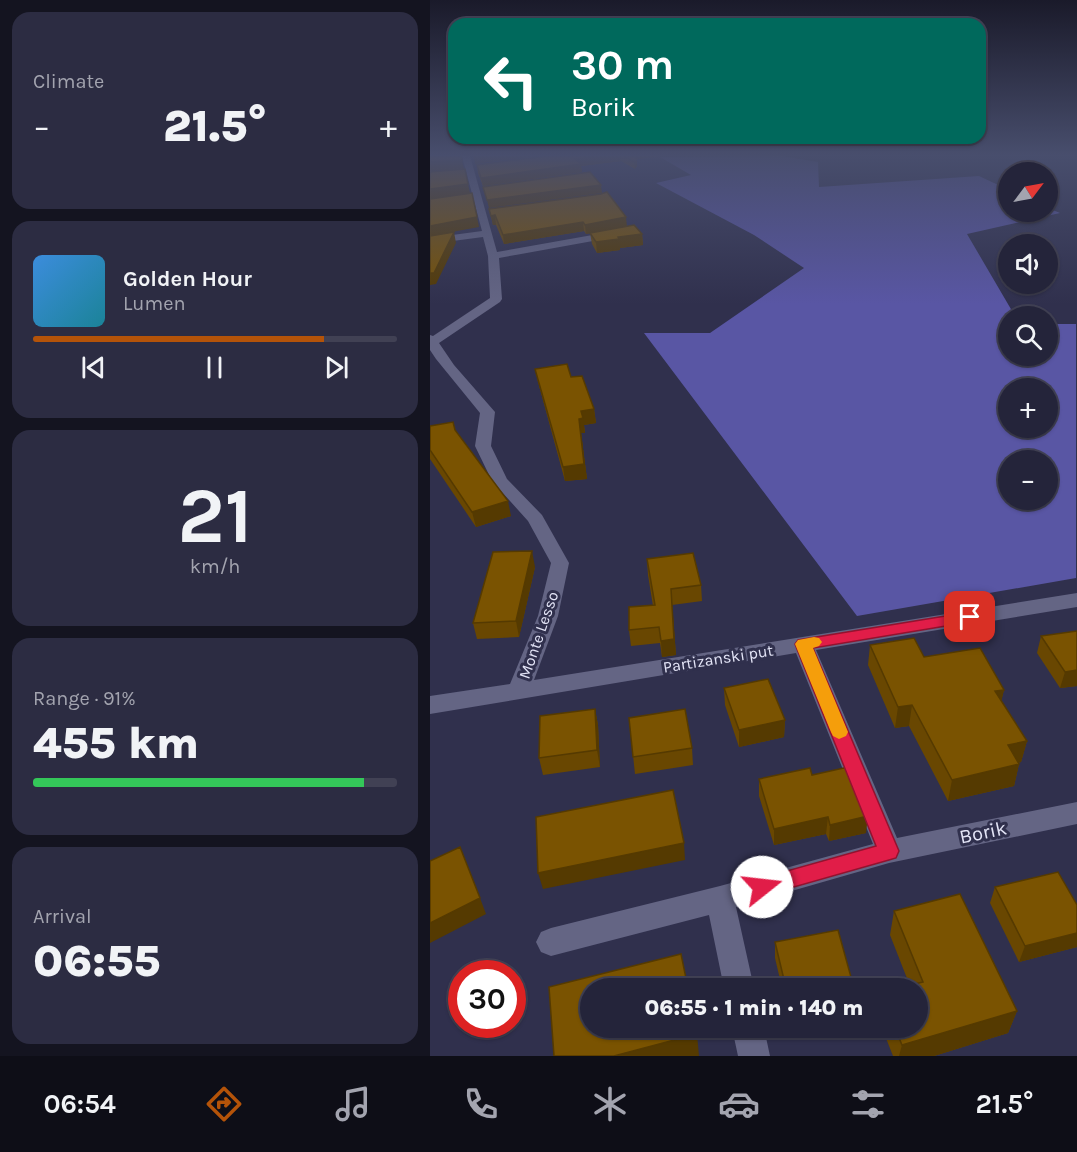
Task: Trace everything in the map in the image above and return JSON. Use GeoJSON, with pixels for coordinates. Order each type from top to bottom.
{"type":"FeatureCollection","features":[{"type":"Feature","properties":{"kind":"street"},"geometry":{"type":"LineString","coordinates":[[431,340],[496,299],[493,256],[487,232],[488,213],[484,205]]}},
{"type":"Feature","properties":{"kind":"street"},"geometry":{"type":"LineString","coordinates":[[430,241],[487,232]]}},
{"type":"Feature","properties":{"kind":"street"},"geometry":{"type":"LineString","coordinates":[[493,256],[627,232]]}},
{"type":"Feature","properties":{"kind":"street","name":"Monte Lesso"},"geometry":{"type":"LineString","coordinates":[[431,340],[432,346],[452,374],[488,412],[483,446],[500,481],[536,519],[560,563],[548,616],[519,690]]}},
{"type":"Feature","properties":{"kind":"street","name":"Partizanski put"},"geometry":{"type":"LineString","coordinates":[[430,705],[1076,600]]}},
{"type":"Feature","properties":{"kind":"street"},"geometry":{"type":"LineString","coordinates":[[803,644],[889,851]]}},
{"type":"Feature","properties":{"kind":"street","name":"Borik"},"geometry":{"type":"LineString","coordinates":[[551,942],[720,899],[889,851],[1076,813]]}},
{"type":"Feature","properties":{"kind":"street"},"geometry":{"type":"LineString","coordinates":[[720,899],[737,978]]}},
{"type":"Feature","properties":{"kind":"street"},"geometry":{"type":"LineString","coordinates":[[750,1038],[754,1056]]}},
{"type":"Feature","properties":{"kind":"shaded area"},"geometry":{"type":"Polygon","coordinates":[[[698,205],[998,205],[998,222],[1020,222],[967,234],[998,287],[998,294],[1002,294],[1009,306],[998,306],[998,366],[1058,366],[1058,324],[1076,324],[1076,578],[857,616],[644,333],[710,333],[804,268],[754,235],[698,205]]]}},
{"type":"Feature","properties":{"kind":"building"},"geometry":{"type":"Polygon","coordinates":[[[430,205],[475,205],[477,217],[430,226],[430,205]]]}},
{"type":"Feature","properties":{"kind":"building"},"geometry":{"type":"Polygon","coordinates":[[[517,205],[617,205],[626,217],[585,225],[583,222],[503,235],[495,215],[491,216],[489,209],[517,205]]]}},
{"type":"Feature","properties":{"kind":"building"},"geometry":{"type":"Polygon","coordinates":[[[634,225],[642,234],[596,242],[590,233],[634,225]]]}},
{"type":"Feature","properties":{"kind":"building"},"geometry":{"type":"Polygon","coordinates":[[[454,232],[434,273],[430,273],[430,236],[454,232]]]}},
{"type":"Feature","properties":{"kind":"building"},"geometry":{"type":"Polygon","coordinates":[[[567,364],[571,377],[582,376],[594,409],[581,411],[583,418],[579,419],[584,464],[563,467],[535,369],[567,364]]]}},
{"type":"Feature","properties":{"kind":"building"},"geometry":{"type":"Polygon","coordinates":[[[453,422],[455,430],[508,501],[472,512],[430,450],[430,426],[453,422]]]}},
{"type":"Feature","properties":{"kind":"building"},"geometry":{"type":"Polygon","coordinates":[[[532,551],[516,621],[473,623],[493,552],[532,551]]]}},
{"type":"Feature","properties":{"kind":"building"},"geometry":{"type":"Polygon","coordinates":[[[693,553],[701,585],[671,589],[674,639],[661,641],[659,627],[629,630],[629,607],[655,605],[647,559],[693,553]]]}},
{"type":"Feature","properties":{"kind":"building"},"geometry":{"type":"Polygon","coordinates":[[[1077,631],[1077,670],[1065,672],[1041,636],[1077,631]]]}},
{"type":"Feature","properties":{"kind":"building"},"geometry":{"type":"Polygon","coordinates":[[[914,638],[924,657],[980,648],[1004,690],[995,691],[1027,741],[1008,745],[1019,764],[952,780],[912,705],[898,707],[870,645],[914,638]]]}},
{"type":"Feature","properties":{"kind":"building"},"geometry":{"type":"Polygon","coordinates":[[[768,679],[785,720],[739,730],[724,688],[768,679]]]}},
{"type":"Feature","properties":{"kind":"building"},"geometry":{"type":"Polygon","coordinates":[[[595,709],[597,750],[539,758],[540,716],[595,709]]]}},
{"type":"Feature","properties":{"kind":"building"},"geometry":{"type":"Polygon","coordinates":[[[685,709],[692,748],[633,757],[629,718],[685,709]]]}},
{"type":"Feature","properties":{"kind":"building"},"geometry":{"type":"Polygon","coordinates":[[[848,767],[868,816],[830,825],[828,817],[774,829],[759,779],[810,768],[812,775],[848,767]]]}},
{"type":"Feature","properties":{"kind":"building"},"geometry":{"type":"Polygon","coordinates":[[[673,790],[684,843],[538,873],[536,817],[673,790]]]}},
{"type":"Feature","properties":{"kind":"building"},"geometry":{"type":"Polygon","coordinates":[[[460,847],[480,898],[430,923],[430,861],[460,847]]]}},
{"type":"Feature","properties":{"kind":"building"},"geometry":{"type":"Polygon","coordinates":[[[1058,872],[1077,905],[1077,933],[1025,946],[995,887],[1058,872]]]}},
{"type":"Feature","properties":{"kind":"building"},"geometry":{"type":"Polygon","coordinates":[[[960,894],[1017,1011],[928,1037],[928,978],[921,978],[894,911],[960,894]]]}},
{"type":"Feature","properties":{"kind":"building"},"geometry":{"type":"Polygon","coordinates":[[[838,930],[851,978],[784,978],[775,942],[838,930]]]}},
{"type":"Feature","properties":{"kind":"building"},"geometry":{"type":"Polygon","coordinates":[[[681,954],[686,978],[585,978],[681,954]]]}},
{"type":"Feature","properties":{"kind":"building"},"geometry":{"type":"Polygon","coordinates":[[[580,979],[580,1038],[682,1038],[614,1056],[554,1056],[549,987],[580,979]]]}},
{"type":"Feature","properties":{"kind":"building"},"geometry":{"type":"Polygon","coordinates":[[[899,1038],[926,1038],[902,1045],[899,1038]]]}},
{"type":"Feature","properties":{"kind":"slow traffic"},"geometry":{"type":"LineString","coordinates":[[814,642],[803,644],[839,732]]}},
{"type":"Feature","properties":{"kind":"route"},"geometry":{"type":"LineString","coordinates":[[762,887],[889,851],[803,644],[970,617]]}}]}
